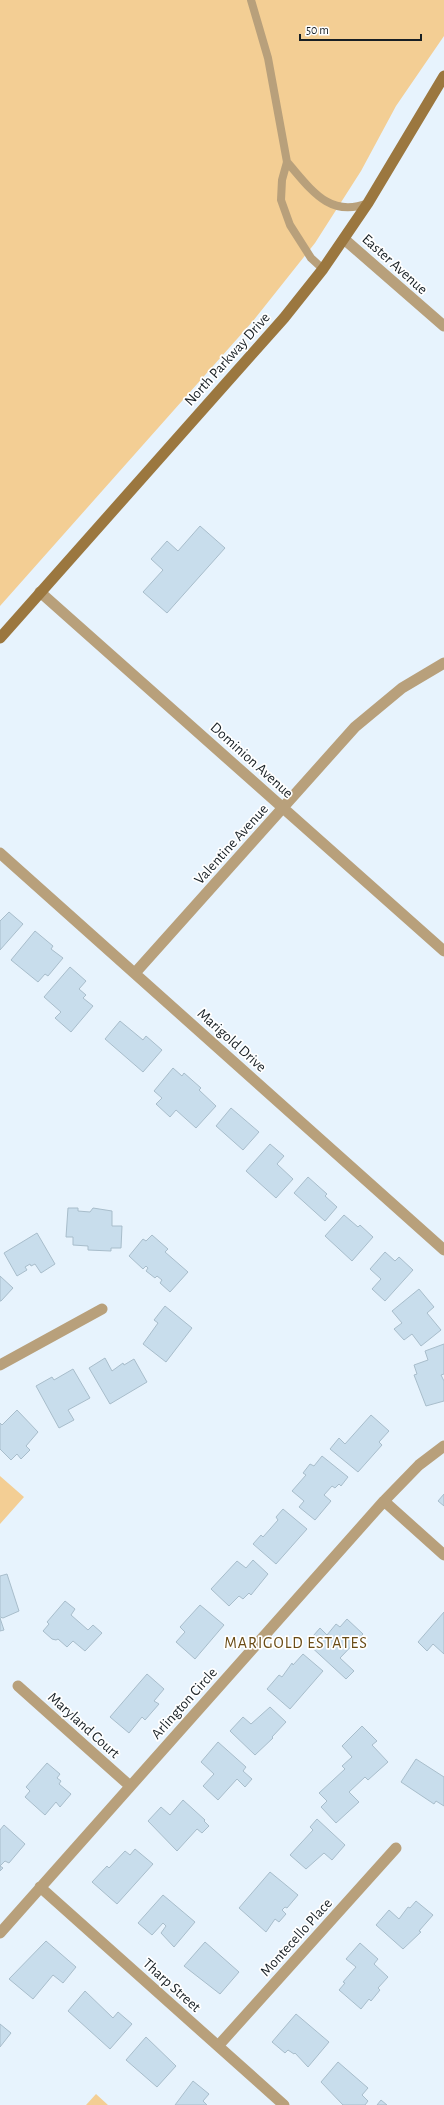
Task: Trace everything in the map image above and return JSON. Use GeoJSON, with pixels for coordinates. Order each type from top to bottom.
{"type":"FeatureCollection","features":[{"type":"Feature","properties":{"kind":"main road","name":"North Parkway Drive"},"geometry":{"type":"LineString","coordinates":[[0,638],[284,318],[344,239],[368,203],[444,76]]}},
{"type":"Feature","properties":{"kind":"street","name":"Easter Avenue"},"geometry":{"type":"LineString","coordinates":[[344,239],[444,326]]}},
{"type":"Feature","properties":{"kind":"street","name":"Dominion Avenue"},"geometry":{"type":"LineString","coordinates":[[40,592],[444,951]]}},
{"type":"Feature","properties":{"kind":"street","name":"Valentine Avenue"},"geometry":{"type":"LineString","coordinates":[[135,973],[336,748],[369,715],[402,688],[444,663]]}},
{"type":"Feature","properties":{"kind":"street","name":"Marigold Drive"},"geometry":{"type":"LineString","coordinates":[[0,853],[444,1250]]}},
{"type":"Feature","properties":{"kind":"street"},"geometry":{"type":"LineString","coordinates":[[0,1365],[102,1309]]}},
{"type":"Feature","properties":{"kind":"street","name":"Arlington Circle"},"geometry":{"type":"LineString","coordinates":[[0,1933],[384,1501],[419,1465],[444,1446]]}},
{"type":"Feature","properties":{"kind":"street"},"geometry":{"type":"LineString","coordinates":[[384,1501],[444,1555]]}},
{"type":"Feature","properties":{"kind":"street","name":"Maryland Court"},"geometry":{"type":"LineString","coordinates":[[18,1686],[130,1786]]}},
{"type":"Feature","properties":{"kind":"street","name":"Montecello Place"},"geometry":{"type":"LineString","coordinates":[[218,2046],[396,1848]]}},
{"type":"Feature","properties":{"kind":"street","name":"Tharp Street"},"geometry":{"type":"LineString","coordinates":[[40,1887],[284,2105]]}},
{"type":"Feature","properties":{"kind":"lane"},"geometry":{"type":"LineString","coordinates":[[251,0],[268,58],[287,162],[282,180],[281,200],[290,225],[310,258],[322,269]]}},
{"type":"Feature","properties":{"kind":"lane"},"geometry":{"type":"LineString","coordinates":[[287,162],[316,195],[335,207],[355,208],[368,203]]}},
{"type":"Feature","properties":{"kind":"shaded area"},"geometry":{"type":"Polygon","coordinates":[[[0,0],[444,0],[444,36],[396,106],[361,171],[315,243],[253,321],[0,606],[0,0]]]}},
{"type":"Feature","properties":{"kind":"shaded area"},"geometry":{"type":"Polygon","coordinates":[[[0,1476],[24,1497],[0,1524],[0,1476]]]}},
{"type":"Feature","properties":{"kind":"shaded area"},"geometry":{"type":"Polygon","coordinates":[[[96,2094],[108,2105],[86,2105],[96,2094]]]}},
{"type":"Feature","properties":{"kind":"building"},"geometry":{"type":"Polygon","coordinates":[[[200,526],[225,548],[167,613],[143,592],[163,570],[151,559],[167,541],[178,551],[200,526]]]}},
{"type":"Feature","properties":{"kind":"building"},"geometry":{"type":"Polygon","coordinates":[[[9,912],[23,924],[0,950],[0,921],[9,912]]]}},
{"type":"Feature","properties":{"kind":"building"},"geometry":{"type":"Polygon","coordinates":[[[35,931],[53,946],[51,949],[63,958],[48,976],[45,974],[38,982],[11,960],[35,931]]]}},
{"type":"Feature","properties":{"kind":"building"},"geometry":{"type":"Polygon","coordinates":[[[70,967],[86,981],[79,989],[86,995],[83,998],[93,1006],[71,1032],[55,1018],[61,1012],[44,997],[70,967]]]}},
{"type":"Feature","properties":{"kind":"building"},"geometry":{"type":"Polygon","coordinates":[[[120,1021],[143,1040],[146,1036],[162,1050],[143,1072],[105,1039],[120,1021]]]}},
{"type":"Feature","properties":{"kind":"building"},"geometry":{"type":"Polygon","coordinates":[[[173,1068],[182,1076],[184,1073],[201,1088],[199,1090],[216,1106],[196,1128],[176,1110],[170,1117],[156,1104],[162,1098],[154,1091],[173,1068]]]}},
{"type":"Feature","properties":{"kind":"building"},"geometry":{"type":"Polygon","coordinates":[[[231,1108],[259,1132],[243,1150],[216,1126],[231,1108]]]}},
{"type":"Feature","properties":{"kind":"building"},"geometry":{"type":"Polygon","coordinates":[[[270,1144],[284,1156],[277,1164],[293,1179],[276,1198],[246,1171],[270,1144]]]}},
{"type":"Feature","properties":{"kind":"building"},"geometry":{"type":"Polygon","coordinates":[[[308,1177],[327,1194],[325,1196],[337,1207],[325,1221],[294,1193],[308,1177]]]}},
{"type":"Feature","properties":{"kind":"building"},"geometry":{"type":"Polygon","coordinates":[[[68,1208],[78,1208],[78,1211],[90,1212],[93,1208],[112,1211],[112,1226],[122,1226],[121,1248],[111,1248],[111,1251],[88,1250],[88,1246],[73,1245],[73,1237],[66,1237],[68,1208]]]}},
{"type":"Feature","properties":{"kind":"building"},"geometry":{"type":"Polygon","coordinates":[[[344,1215],[358,1227],[360,1225],[373,1237],[352,1261],[325,1236],[344,1215]]]}},
{"type":"Feature","properties":{"kind":"building"},"geometry":{"type":"Polygon","coordinates":[[[37,1233],[55,1264],[41,1273],[35,1264],[31,1266],[30,1264],[25,1267],[27,1270],[17,1276],[4,1253],[37,1233]]]}},
{"type":"Feature","properties":{"kind":"building"},"geometry":{"type":"Polygon","coordinates":[[[152,1235],[168,1249],[165,1252],[188,1272],[170,1292],[160,1283],[162,1280],[157,1276],[155,1278],[146,1271],[148,1268],[146,1266],[143,1269],[129,1256],[143,1239],[146,1241],[152,1235]]]}},
{"type":"Feature","properties":{"kind":"building"},"geometry":{"type":"Polygon","coordinates":[[[385,1252],[395,1261],[399,1257],[413,1270],[385,1301],[372,1289],[381,1279],[370,1269],[385,1252]]]}},
{"type":"Feature","properties":{"kind":"building"},"geometry":{"type":"Polygon","coordinates":[[[0,1276],[13,1288],[1,1301],[0,1301],[0,1276]]]}},
{"type":"Feature","properties":{"kind":"building"},"geometry":{"type":"Polygon","coordinates":[[[419,1289],[434,1307],[427,1313],[441,1330],[421,1346],[412,1334],[404,1340],[394,1329],[402,1323],[392,1311],[419,1289]]]}},
{"type":"Feature","properties":{"kind":"building"},"geometry":{"type":"Polygon","coordinates":[[[165,1306],[192,1328],[166,1362],[143,1344],[158,1323],[154,1320],[165,1306]]]}},
{"type":"Feature","properties":{"kind":"building"},"geometry":{"type":"Polygon","coordinates":[[[444,1344],[444,1374],[441,1375],[444,1381],[444,1401],[426,1406],[414,1375],[417,1374],[414,1365],[428,1360],[425,1351],[444,1344]]]}},
{"type":"Feature","properties":{"kind":"building"},"geometry":{"type":"Polygon","coordinates":[[[105,1358],[112,1371],[123,1363],[124,1365],[134,1359],[147,1382],[110,1404],[89,1368],[105,1358]]]}},
{"type":"Feature","properties":{"kind":"building"},"geometry":{"type":"Polygon","coordinates":[[[73,1369],[90,1398],[68,1410],[74,1420],[59,1428],[36,1386],[52,1377],[54,1380],[73,1369]]]}},
{"type":"Feature","properties":{"kind":"building"},"geometry":{"type":"Polygon","coordinates":[[[17,1410],[38,1432],[26,1446],[30,1450],[21,1459],[17,1454],[11,1460],[0,1449],[0,1423],[2,1425],[17,1410]]]}},
{"type":"Feature","properties":{"kind":"building"},"geometry":{"type":"Polygon","coordinates":[[[371,1415],[389,1431],[379,1442],[382,1445],[358,1472],[330,1449],[339,1438],[345,1444],[371,1415]]]}},
{"type":"Feature","properties":{"kind":"building"},"geometry":{"type":"Polygon","coordinates":[[[322,1456],[348,1477],[341,1486],[339,1484],[335,1488],[332,1486],[324,1495],[331,1501],[315,1520],[299,1507],[304,1501],[292,1491],[306,1475],[303,1473],[310,1464],[314,1466],[322,1456]]]}},
{"type":"Feature","properties":{"kind":"building"},"geometry":{"type":"Polygon","coordinates":[[[444,1494],[444,1506],[438,1501],[444,1494]]]}},
{"type":"Feature","properties":{"kind":"building"},"geometry":{"type":"Polygon","coordinates":[[[283,1509],[307,1529],[276,1564],[253,1544],[261,1535],[263,1537],[278,1520],[276,1517],[283,1509]]]}},
{"type":"Feature","properties":{"kind":"building"},"geometry":{"type":"Polygon","coordinates":[[[253,1560],[268,1574],[251,1595],[249,1593],[243,1599],[239,1596],[229,1606],[211,1589],[237,1561],[246,1568],[253,1560]]]}},
{"type":"Feature","properties":{"kind":"building"},"geometry":{"type":"Polygon","coordinates":[[[7,1574],[19,1611],[3,1618],[0,1617],[0,1576],[7,1574]]]}},
{"type":"Feature","properties":{"kind":"building"},"geometry":{"type":"Polygon","coordinates":[[[65,1601],[75,1609],[71,1615],[88,1630],[93,1625],[102,1633],[85,1651],[73,1641],[67,1647],[58,1639],[52,1639],[43,1631],[49,1624],[47,1622],[65,1601]]]}},
{"type":"Feature","properties":{"kind":"building"},"geometry":{"type":"Polygon","coordinates":[[[200,1605],[224,1625],[195,1659],[176,1642],[185,1632],[180,1627],[200,1605]]]}},
{"type":"Feature","properties":{"kind":"building"},"geometry":{"type":"Polygon","coordinates":[[[444,1612],[444,1654],[433,1644],[427,1651],[418,1642],[444,1612]]]}},
{"type":"Feature","properties":{"kind":"building"},"geometry":{"type":"Polygon","coordinates":[[[0,1618],[4,1630],[0,1631],[0,1618]]]}},
{"type":"Feature","properties":{"kind":"building"},"geometry":{"type":"Polygon","coordinates":[[[347,1619],[363,1634],[340,1658],[354,1671],[346,1679],[307,1643],[320,1628],[327,1635],[336,1624],[340,1627],[347,1619]]]}},
{"type":"Feature","properties":{"kind":"building"},"geometry":{"type":"Polygon","coordinates":[[[303,1654],[323,1671],[290,1709],[267,1689],[279,1675],[282,1677],[292,1663],[293,1665],[303,1654]]]}},
{"type":"Feature","properties":{"kind":"building"},"geometry":{"type":"Polygon","coordinates":[[[147,1674],[164,1689],[154,1701],[159,1704],[145,1720],[142,1717],[129,1733],[110,1717],[147,1674]]]}},
{"type":"Feature","properties":{"kind":"building"},"geometry":{"type":"Polygon","coordinates":[[[270,1707],[286,1722],[272,1737],[273,1738],[255,1755],[230,1731],[243,1717],[251,1724],[270,1707]]]}},
{"type":"Feature","properties":{"kind":"building"},"geometry":{"type":"Polygon","coordinates":[[[362,1726],[377,1741],[372,1745],[388,1762],[368,1780],[365,1777],[349,1792],[359,1802],[336,1823],[321,1807],[327,1801],[319,1793],[345,1769],[342,1766],[352,1757],[342,1746],[362,1726]]]}},
{"type":"Feature","properties":{"kind":"building"},"geometry":{"type":"Polygon","coordinates":[[[218,1742],[246,1767],[243,1771],[252,1779],[245,1787],[237,1779],[218,1800],[203,1786],[214,1774],[201,1762],[218,1742]]]}},
{"type":"Feature","properties":{"kind":"building"},"geometry":{"type":"Polygon","coordinates":[[[416,1759],[444,1777],[444,1806],[436,1801],[434,1804],[401,1782],[416,1759]]]}},
{"type":"Feature","properties":{"kind":"building"},"geometry":{"type":"Polygon","coordinates":[[[47,1763],[60,1774],[57,1778],[61,1781],[59,1784],[71,1794],[60,1807],[56,1802],[45,1815],[25,1797],[30,1791],[26,1787],[47,1763]]]}},
{"type":"Feature","properties":{"kind":"building"},"geometry":{"type":"Polygon","coordinates":[[[183,1800],[205,1820],[204,1821],[209,1826],[202,1833],[197,1829],[177,1851],[148,1821],[161,1807],[170,1815],[183,1800]]]}},
{"type":"Feature","properties":{"kind":"building"},"geometry":{"type":"Polygon","coordinates":[[[317,1819],[345,1845],[332,1860],[324,1853],[306,1869],[290,1855],[313,1830],[310,1827],[317,1819]]]}},
{"type":"Feature","properties":{"kind":"building"},"geometry":{"type":"Polygon","coordinates":[[[4,1825],[25,1844],[9,1863],[5,1861],[0,1866],[0,1830],[4,1825]]]}},
{"type":"Feature","properties":{"kind":"building"},"geometry":{"type":"Polygon","coordinates":[[[135,1849],[153,1864],[117,1904],[92,1882],[107,1866],[109,1868],[125,1851],[130,1855],[135,1849]]]}},
{"type":"Feature","properties":{"kind":"building"},"geometry":{"type":"Polygon","coordinates":[[[270,1872],[298,1895],[287,1908],[285,1907],[282,1910],[286,1914],[279,1922],[275,1919],[266,1932],[239,1908],[270,1872]]]}},
{"type":"Feature","properties":{"kind":"building"},"geometry":{"type":"Polygon","coordinates":[[[163,1895],[195,1922],[174,1947],[161,1933],[166,1926],[163,1923],[152,1935],[138,1923],[163,1895]]]}},
{"type":"Feature","properties":{"kind":"building"},"geometry":{"type":"Polygon","coordinates":[[[416,1901],[433,1915],[419,1931],[421,1932],[403,1949],[376,1925],[389,1910],[399,1919],[408,1907],[410,1908],[416,1901]]]}},
{"type":"Feature","properties":{"kind":"building"},"geometry":{"type":"Polygon","coordinates":[[[46,1941],[76,1967],[63,1983],[53,1975],[33,1999],[9,1979],[46,1941]]]}},
{"type":"Feature","properties":{"kind":"building"},"geometry":{"type":"Polygon","coordinates":[[[205,1942],[239,1972],[220,1994],[184,1966],[205,1942]]]}},
{"type":"Feature","properties":{"kind":"building"},"geometry":{"type":"Polygon","coordinates":[[[360,1943],[378,1959],[374,1964],[388,1977],[378,1988],[380,1990],[371,2001],[369,1999],[361,2009],[339,1990],[345,1983],[343,1982],[356,1967],[346,1959],[360,1943]]]}},
{"type":"Feature","properties":{"kind":"building"},"geometry":{"type":"Polygon","coordinates":[[[85,1991],[113,2018],[118,2012],[132,2024],[110,2049],[68,2011],[85,1991]]]}},
{"type":"Feature","properties":{"kind":"building"},"geometry":{"type":"Polygon","coordinates":[[[296,2014],[329,2042],[308,2067],[295,2053],[294,2054],[288,2050],[285,2053],[272,2042],[296,2014]]]}},
{"type":"Feature","properties":{"kind":"building"},"geometry":{"type":"Polygon","coordinates":[[[0,2024],[11,2033],[0,2047],[0,2024]]]}},
{"type":"Feature","properties":{"kind":"building"},"geometry":{"type":"Polygon","coordinates":[[[146,2037],[176,2066],[157,2087],[126,2060],[146,2037]]]}},
{"type":"Feature","properties":{"kind":"building"},"geometry":{"type":"Polygon","coordinates":[[[338,2062],[368,2088],[362,2095],[368,2101],[365,2105],[343,2105],[321,2082],[338,2062]]]}},
{"type":"Feature","properties":{"kind":"building"},"geometry":{"type":"Polygon","coordinates":[[[193,2081],[209,2094],[203,2101],[207,2105],[175,2105],[193,2081]]]}},
{"type":"Feature","properties":{"kind":"building"},"geometry":{"type":"Polygon","coordinates":[[[381,2100],[387,2105],[377,2105],[381,2100]]]}},
{"type":"Feature","properties":{"kind":"district","name":"MARIGOLD ESTATES"},"geometry":{"type":"Point","coordinates":[296,1642]}}]}
